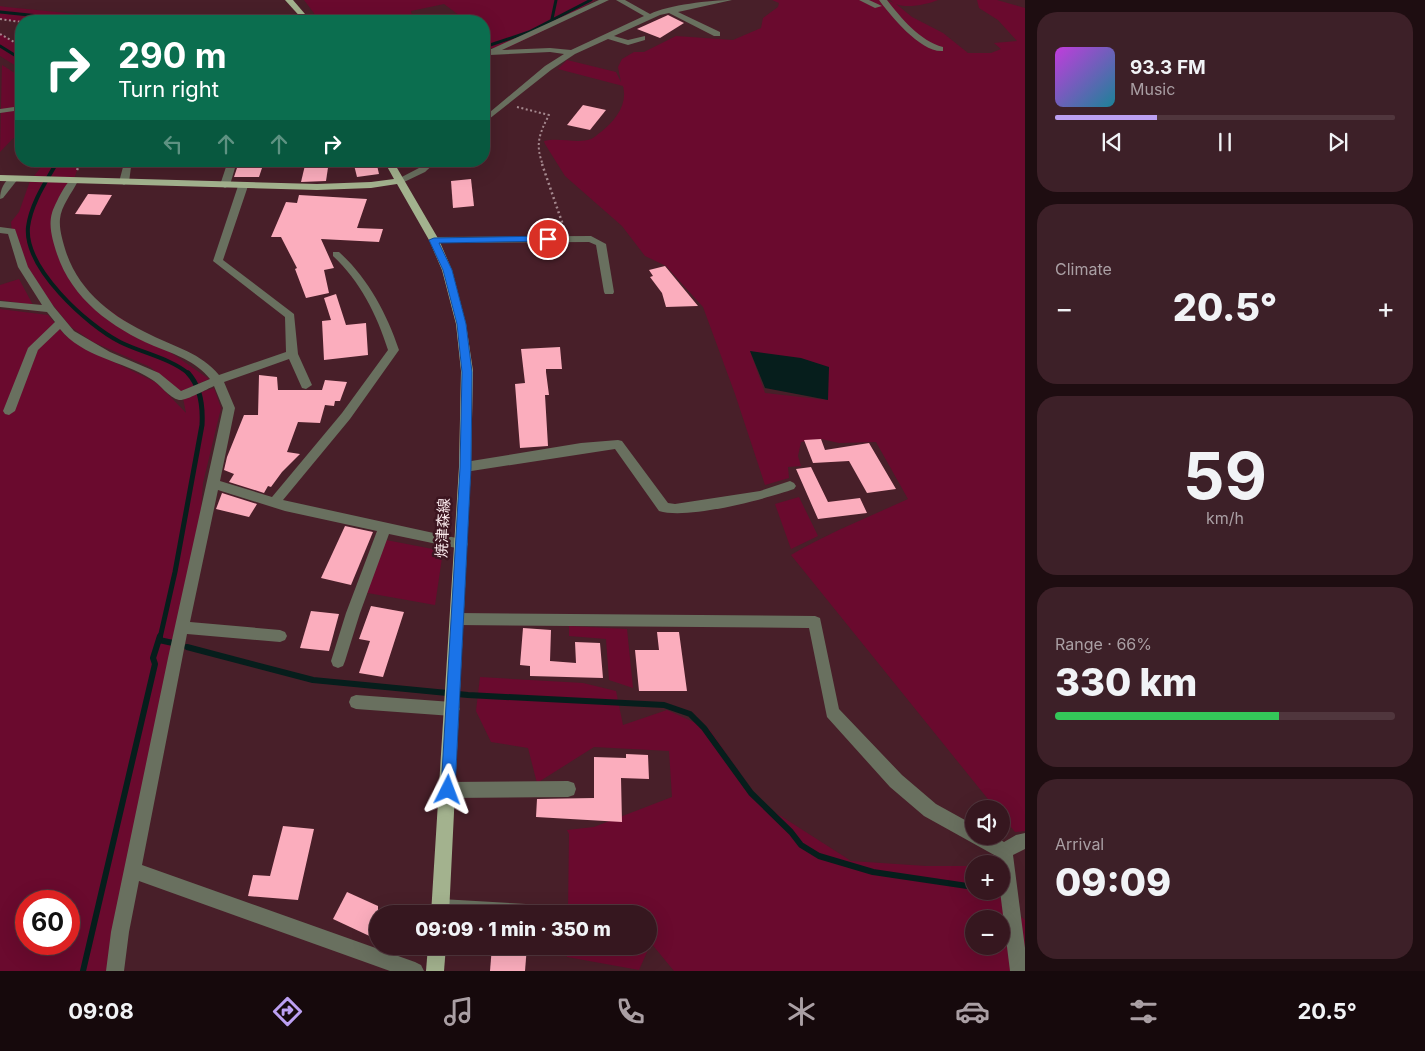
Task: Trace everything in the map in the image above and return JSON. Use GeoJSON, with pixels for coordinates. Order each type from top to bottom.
{"type":"FeatureCollection","features":[{"type":"Feature","properties":{"kind":"main road"},"geometry":{"type":"LineString","coordinates":[[289,0],[303,15]]}},
{"type":"Feature","properties":{"kind":"main road","name":"焼津森線"},"geometry":{"type":"LineString","coordinates":[[391,167],[434,240],[447,270],[462,324],[467,372],[465,468],[441,905]]}},
{"type":"Feature","properties":{"kind":"main road"},"geometry":{"type":"LineString","coordinates":[[0,178],[243,186],[371,185],[399,181]]}},
{"type":"Feature","properties":{"kind":"main road"},"geometry":{"type":"LineString","coordinates":[[435,971],[436,955]]}},
{"type":"Feature","properties":{"kind":"street"},"geometry":{"type":"LineString","coordinates":[[490,52],[605,0]]}},
{"type":"Feature","properties":{"kind":"street"},"geometry":{"type":"LineString","coordinates":[[620,0],[649,16]]}},
{"type":"Feature","properties":{"kind":"street"},"geometry":{"type":"LineString","coordinates":[[490,116],[548,68],[572,52],[649,16],[669,10],[728,0]]}},
{"type":"Feature","properties":{"kind":"street"},"geometry":{"type":"LineString","coordinates":[[863,0],[880,3],[900,22],[933,47],[940,49]]}},
{"type":"Feature","properties":{"kind":"street"},"geometry":{"type":"LineString","coordinates":[[669,10],[717,34]]}},
{"type":"Feature","properties":{"kind":"street"},"geometry":{"type":"LineString","coordinates":[[607,36],[628,44],[642,38]]}},
{"type":"Feature","properties":{"kind":"street"},"geometry":{"type":"LineString","coordinates":[[490,53],[550,50],[572,52]]}},
{"type":"Feature","properties":{"kind":"street"},"geometry":{"type":"LineString","coordinates":[[0,111],[15,109]]}},
{"type":"Feature","properties":{"kind":"street"},"geometry":{"type":"LineString","coordinates":[[124,182],[127,167]]}},
{"type":"Feature","properties":{"kind":"street"},"geometry":{"type":"LineString","coordinates":[[225,185],[231,167]]}},
{"type":"Feature","properties":{"kind":"street"},"geometry":{"type":"LineString","coordinates":[[399,181],[426,167]]}},
{"type":"Feature","properties":{"kind":"street"},"geometry":{"type":"LineString","coordinates":[[0,196],[13,179]]}},
{"type":"Feature","properties":{"kind":"street"},"geometry":{"type":"LineString","coordinates":[[70,181],[55,218],[56,233],[66,266],[83,292],[117,320],[140,335],[179,350],[207,369],[217,380],[229,408],[182,627],[114,971]]}},
{"type":"Feature","properties":{"kind":"street"},"geometry":{"type":"LineString","coordinates":[[243,186],[218,261],[290,316],[292,354],[306,385]]}},
{"type":"Feature","properties":{"kind":"street"},"geometry":{"type":"LineString","coordinates":[[0,230],[12,231],[23,267],[50,309],[70,334],[106,354],[155,376],[180,396],[217,380],[292,354]]}},
{"type":"Feature","properties":{"kind":"street"},"geometry":{"type":"LineString","coordinates":[[434,240],[591,239],[601,244],[609,292]]}},
{"type":"Feature","properties":{"kind":"street"},"geometry":{"type":"LineString","coordinates":[[274,503],[346,416],[394,350],[390,336],[355,272],[336,254]]}},
{"type":"Feature","properties":{"kind":"street"},"geometry":{"type":"LineString","coordinates":[[0,304],[50,309]]}},
{"type":"Feature","properties":{"kind":"street"},"geometry":{"type":"LineString","coordinates":[[9,411],[33,348],[61,323]]}},
{"type":"Feature","properties":{"kind":"street"},"geometry":{"type":"LineString","coordinates":[[465,468],[581,448],[618,444],[664,507],[675,509],[760,496],[790,486]]}},
{"type":"Feature","properties":{"kind":"street"},"geometry":{"type":"LineString","coordinates":[[212,483],[274,503],[461,544]]}},
{"type":"Feature","properties":{"kind":"street"},"geometry":{"type":"LineString","coordinates":[[338,662],[353,613],[385,528]]}},
{"type":"Feature","properties":{"kind":"street"},"geometry":{"type":"LineString","coordinates":[[457,619],[815,622],[832,712],[896,782],[930,810],[965,829]]}},
{"type":"Feature","properties":{"kind":"street"},"geometry":{"type":"LineString","coordinates":[[182,627],[280,636]]}},
{"type":"Feature","properties":{"kind":"street"},"geometry":{"type":"LineString","coordinates":[[356,702],[452,710]]}},
{"type":"Feature","properties":{"kind":"street"},"geometry":{"type":"LineString","coordinates":[[448,790],[568,789]]}},
{"type":"Feature","properties":{"kind":"street"},"geometry":{"type":"LineString","coordinates":[[1004,851],[1016,843],[1025,841]]}},
{"type":"Feature","properties":{"kind":"street"},"geometry":{"type":"LineString","coordinates":[[994,845],[1004,851]]}},
{"type":"Feature","properties":{"kind":"street"},"geometry":{"type":"LineString","coordinates":[[1004,851],[1019,971]]}},
{"type":"Feature","properties":{"kind":"street"},"geometry":{"type":"LineString","coordinates":[[133,870],[415,971]]}},
{"type":"Feature","properties":{"kind":"path"},"geometry":{"type":"LineString","coordinates":[[0,19],[15,21]]}},
{"type":"Feature","properties":{"kind":"path"},"geometry":{"type":"LineString","coordinates":[[0,34],[15,43]]}},
{"type":"Feature","properties":{"kind":"path"},"geometry":{"type":"LineString","coordinates":[[504,103],[549,115],[539,134],[539,155],[567,239]]}},
{"type":"Feature","properties":{"kind":"shaded area"},"geometry":{"type":"Polygon","coordinates":[[[304,0],[595,0],[543,31],[507,48],[490,48],[490,15],[459,15],[444,4],[411,11],[412,15],[315,15],[304,0]]]}},
{"type":"Feature","properties":{"kind":"shaded area"},"geometry":{"type":"Polygon","coordinates":[[[772,0],[887,0],[894,3],[890,0],[938,0],[911,6],[896,4],[912,17],[943,33],[968,53],[991,53],[1001,49],[994,43],[1017,41],[998,20],[979,8],[977,0],[997,0],[1025,8],[1025,831],[1015,832],[1010,826],[1010,800],[989,800],[791,555],[834,532],[908,499],[876,442],[839,443],[821,439],[801,442],[798,456],[801,466],[788,467],[789,478],[765,485],[735,394],[703,307],[666,266],[645,256],[622,226],[565,176],[544,141],[580,141],[592,138],[611,123],[619,112],[624,100],[623,86],[558,69],[567,60],[616,72],[621,82],[618,67],[622,59],[634,52],[644,52],[676,36],[733,40],[761,28],[763,18],[778,7],[779,3],[772,0]],[[750,351],[765,393],[828,400],[750,351]]]}},
{"type":"Feature","properties":{"kind":"shaded area"},"geometry":{"type":"Polygon","coordinates":[[[0,6],[87,15],[15,15],[15,21],[0,19],[0,6]]]}},
{"type":"Feature","properties":{"kind":"shaded area"},"geometry":{"type":"Polygon","coordinates":[[[0,33],[15,44],[15,65],[0,56],[0,33]]]}},
{"type":"Feature","properties":{"kind":"shaded area"},"geometry":{"type":"Polygon","coordinates":[[[2,65],[15,73],[15,136],[0,152],[2,65]]]}},
{"type":"Feature","properties":{"kind":"shaded area"},"geometry":{"type":"Polygon","coordinates":[[[41,167],[78,167],[51,229],[83,292],[209,379],[181,392],[150,367],[93,342],[71,327],[24,270],[13,242],[11,222],[19,212],[30,181],[41,167]]]}},
{"type":"Feature","properties":{"kind":"shaded area"},"geometry":{"type":"Polygon","coordinates":[[[19,279],[33,305],[0,300],[0,285],[19,279]]]}},
{"type":"Feature","properties":{"kind":"shaded area"},"geometry":{"type":"Polygon","coordinates":[[[0,309],[48,315],[66,336],[87,349],[157,383],[186,413],[183,398],[214,388],[221,408],[203,483],[198,550],[112,971],[0,971],[0,309]]]}},
{"type":"Feature","properties":{"kind":"shaded area"},"geometry":{"type":"Polygon","coordinates":[[[799,497],[818,536],[791,549],[775,504],[799,497]]]}},
{"type":"Feature","properties":{"kind":"shaded area"},"geometry":{"type":"Polygon","coordinates":[[[386,540],[443,551],[435,605],[362,592],[386,540]]]}},
{"type":"Feature","properties":{"kind":"shaded area"},"geometry":{"type":"Polygon","coordinates":[[[569,626],[627,629],[633,688],[609,680],[606,639],[569,636],[569,626]]]}},
{"type":"Feature","properties":{"kind":"shaded area"},"geometry":{"type":"Polygon","coordinates":[[[480,677],[583,683],[616,691],[623,725],[667,710],[709,729],[762,804],[851,861],[926,866],[965,866],[965,900],[1003,900],[1025,920],[1025,971],[674,971],[657,950],[657,905],[568,905],[569,834],[567,830],[594,827],[672,797],[669,751],[594,747],[537,783],[528,748],[491,742],[476,711],[480,677]]]}},
{"type":"Feature","properties":{"kind":"shaded area"},"geometry":{"type":"Polygon","coordinates":[[[567,955],[646,955],[639,970],[567,957],[567,955]]]}},
{"type":"Feature","properties":{"kind":"water"},"geometry":{"type":"Polygon","coordinates":[[[750,351],[801,358],[829,367],[828,400],[765,388],[750,351]]]}},
{"type":"Feature","properties":{"kind":"building"},"geometry":{"type":"Polygon","coordinates":[[[668,15],[684,23],[660,38],[637,29],[668,15]]]}},
{"type":"Feature","properties":{"kind":"building"},"geometry":{"type":"Polygon","coordinates":[[[583,105],[606,110],[590,130],[567,125],[583,105]]]}},
{"type":"Feature","properties":{"kind":"building"},"geometry":{"type":"Polygon","coordinates":[[[237,167],[262,167],[259,177],[234,177],[237,167]]]}},
{"type":"Feature","properties":{"kind":"building"},"geometry":{"type":"Polygon","coordinates":[[[305,167],[328,167],[326,181],[301,182],[305,167]]]}},
{"type":"Feature","properties":{"kind":"building"},"geometry":{"type":"Polygon","coordinates":[[[354,167],[377,167],[379,174],[357,177],[354,167]]]}},
{"type":"Feature","properties":{"kind":"building"},"geometry":{"type":"Polygon","coordinates":[[[471,179],[474,206],[453,208],[451,181],[471,179]]]}},
{"type":"Feature","properties":{"kind":"building"},"geometry":{"type":"Polygon","coordinates":[[[88,194],[112,195],[100,215],[75,214],[88,194]]]}},
{"type":"Feature","properties":{"kind":"building"},"geometry":{"type":"Polygon","coordinates":[[[299,195],[367,199],[357,228],[383,229],[379,242],[321,239],[334,268],[324,270],[329,293],[306,298],[295,269],[297,268],[281,237],[271,237],[286,202],[297,203],[299,195]]]}},
{"type":"Feature","properties":{"kind":"building"},"geometry":{"type":"Polygon","coordinates":[[[665,266],[698,306],[666,307],[662,293],[650,277],[653,276],[649,270],[665,266]]]}},
{"type":"Feature","properties":{"kind":"building"},"geometry":{"type":"Polygon","coordinates":[[[336,294],[346,325],[366,323],[368,355],[324,360],[322,321],[331,320],[324,298],[336,294]]]}},
{"type":"Feature","properties":{"kind":"building"},"geometry":{"type":"Polygon","coordinates":[[[560,347],[562,369],[546,369],[549,395],[545,395],[548,446],[520,448],[515,384],[525,383],[521,349],[560,347]]]}},
{"type":"Feature","properties":{"kind":"building"},"geometry":{"type":"Polygon","coordinates":[[[259,375],[277,377],[278,390],[322,390],[325,380],[347,382],[340,401],[335,401],[334,406],[325,405],[320,423],[298,422],[287,452],[300,454],[282,472],[271,487],[268,486],[264,493],[229,482],[234,474],[224,470],[227,457],[244,415],[258,415],[259,375]]]}},
{"type":"Feature","properties":{"kind":"building"},"geometry":{"type":"Polygon","coordinates":[[[821,439],[825,450],[869,443],[896,489],[867,493],[849,461],[813,463],[804,440],[821,439]]]}},
{"type":"Feature","properties":{"kind":"building"},"geometry":{"type":"Polygon","coordinates":[[[811,467],[828,502],[860,498],[867,513],[818,519],[796,469],[811,467]]]}},
{"type":"Feature","properties":{"kind":"building"},"geometry":{"type":"Polygon","coordinates":[[[222,493],[257,504],[249,517],[216,509],[222,493]]]}},
{"type":"Feature","properties":{"kind":"building"},"geometry":{"type":"Polygon","coordinates":[[[345,526],[373,532],[351,585],[321,578],[345,526]]]}},
{"type":"Feature","properties":{"kind":"building"},"geometry":{"type":"Polygon","coordinates":[[[371,606],[404,612],[383,677],[359,673],[370,641],[359,639],[371,606]]]}},
{"type":"Feature","properties":{"kind":"building"},"geometry":{"type":"Polygon","coordinates":[[[311,611],[339,614],[329,651],[300,648],[311,611]]]}},
{"type":"Feature","properties":{"kind":"building"},"geometry":{"type":"Polygon","coordinates":[[[523,628],[551,630],[550,661],[576,663],[575,642],[600,643],[603,678],[530,676],[530,666],[520,665],[523,628]]]}},
{"type":"Feature","properties":{"kind":"building"},"geometry":{"type":"Polygon","coordinates":[[[657,632],[679,632],[687,691],[639,691],[635,650],[659,650],[657,632]]]}},
{"type":"Feature","properties":{"kind":"building"},"geometry":{"type":"Polygon","coordinates":[[[626,754],[648,755],[649,779],[621,778],[622,822],[536,817],[537,799],[594,798],[594,757],[626,758],[626,754]]]}},
{"type":"Feature","properties":{"kind":"building"},"geometry":{"type":"Polygon","coordinates":[[[283,826],[314,829],[298,900],[248,896],[253,875],[270,876],[283,826]]]}},
{"type":"Feature","properties":{"kind":"building"},"geometry":{"type":"Polygon","coordinates":[[[347,892],[376,905],[369,905],[369,936],[333,919],[347,892]]]}},
{"type":"Feature","properties":{"kind":"building"},"geometry":{"type":"Polygon","coordinates":[[[491,955],[526,955],[525,971],[490,971],[491,955]]]}},
{"type":"Feature","properties":{"kind":"waterway"},"geometry":{"type":"LineString","coordinates":[[552,19],[556,0]]}},
{"type":"Feature","properties":{"kind":"waterway"},"geometry":{"type":"LineString","coordinates":[[490,45],[529,32],[591,0]]}},
{"type":"Feature","properties":{"kind":"waterway"},"geometry":{"type":"LineString","coordinates":[[0,12],[29,15]]}},
{"type":"Feature","properties":{"kind":"waterway"},"geometry":{"type":"LineString","coordinates":[[0,46],[15,55]]}},
{"type":"Feature","properties":{"kind":"waterway"},"geometry":{"type":"LineString","coordinates":[[54,167],[35,202],[28,227],[29,243],[36,260],[47,277],[75,309],[106,334],[120,342],[173,364],[188,374]]}},
{"type":"Feature","properties":{"kind":"waterway"},"geometry":{"type":"LineString","coordinates":[[160,638],[175,572],[202,425],[200,398],[196,384],[188,374]]}},
{"type":"Feature","properties":{"kind":"waterway"},"geometry":{"type":"LineString","coordinates":[[83,971],[155,664],[153,658],[160,636]]}},
{"type":"Feature","properties":{"kind":"waterway"},"geometry":{"type":"LineString","coordinates":[[159,640],[173,643]]}},
{"type":"Feature","properties":{"kind":"waterway"},"geometry":{"type":"LineString","coordinates":[[187,647],[313,680],[468,695],[664,705],[690,714],[704,728],[751,793],[791,832],[801,845],[819,856],[873,872],[965,886]]}},
{"type":"Feature","properties":{"kind":"route"},"geometry":{"type":"LineString","coordinates":[[448,790],[465,468],[467,372],[462,324],[447,270],[434,240],[548,239]]}}]}
